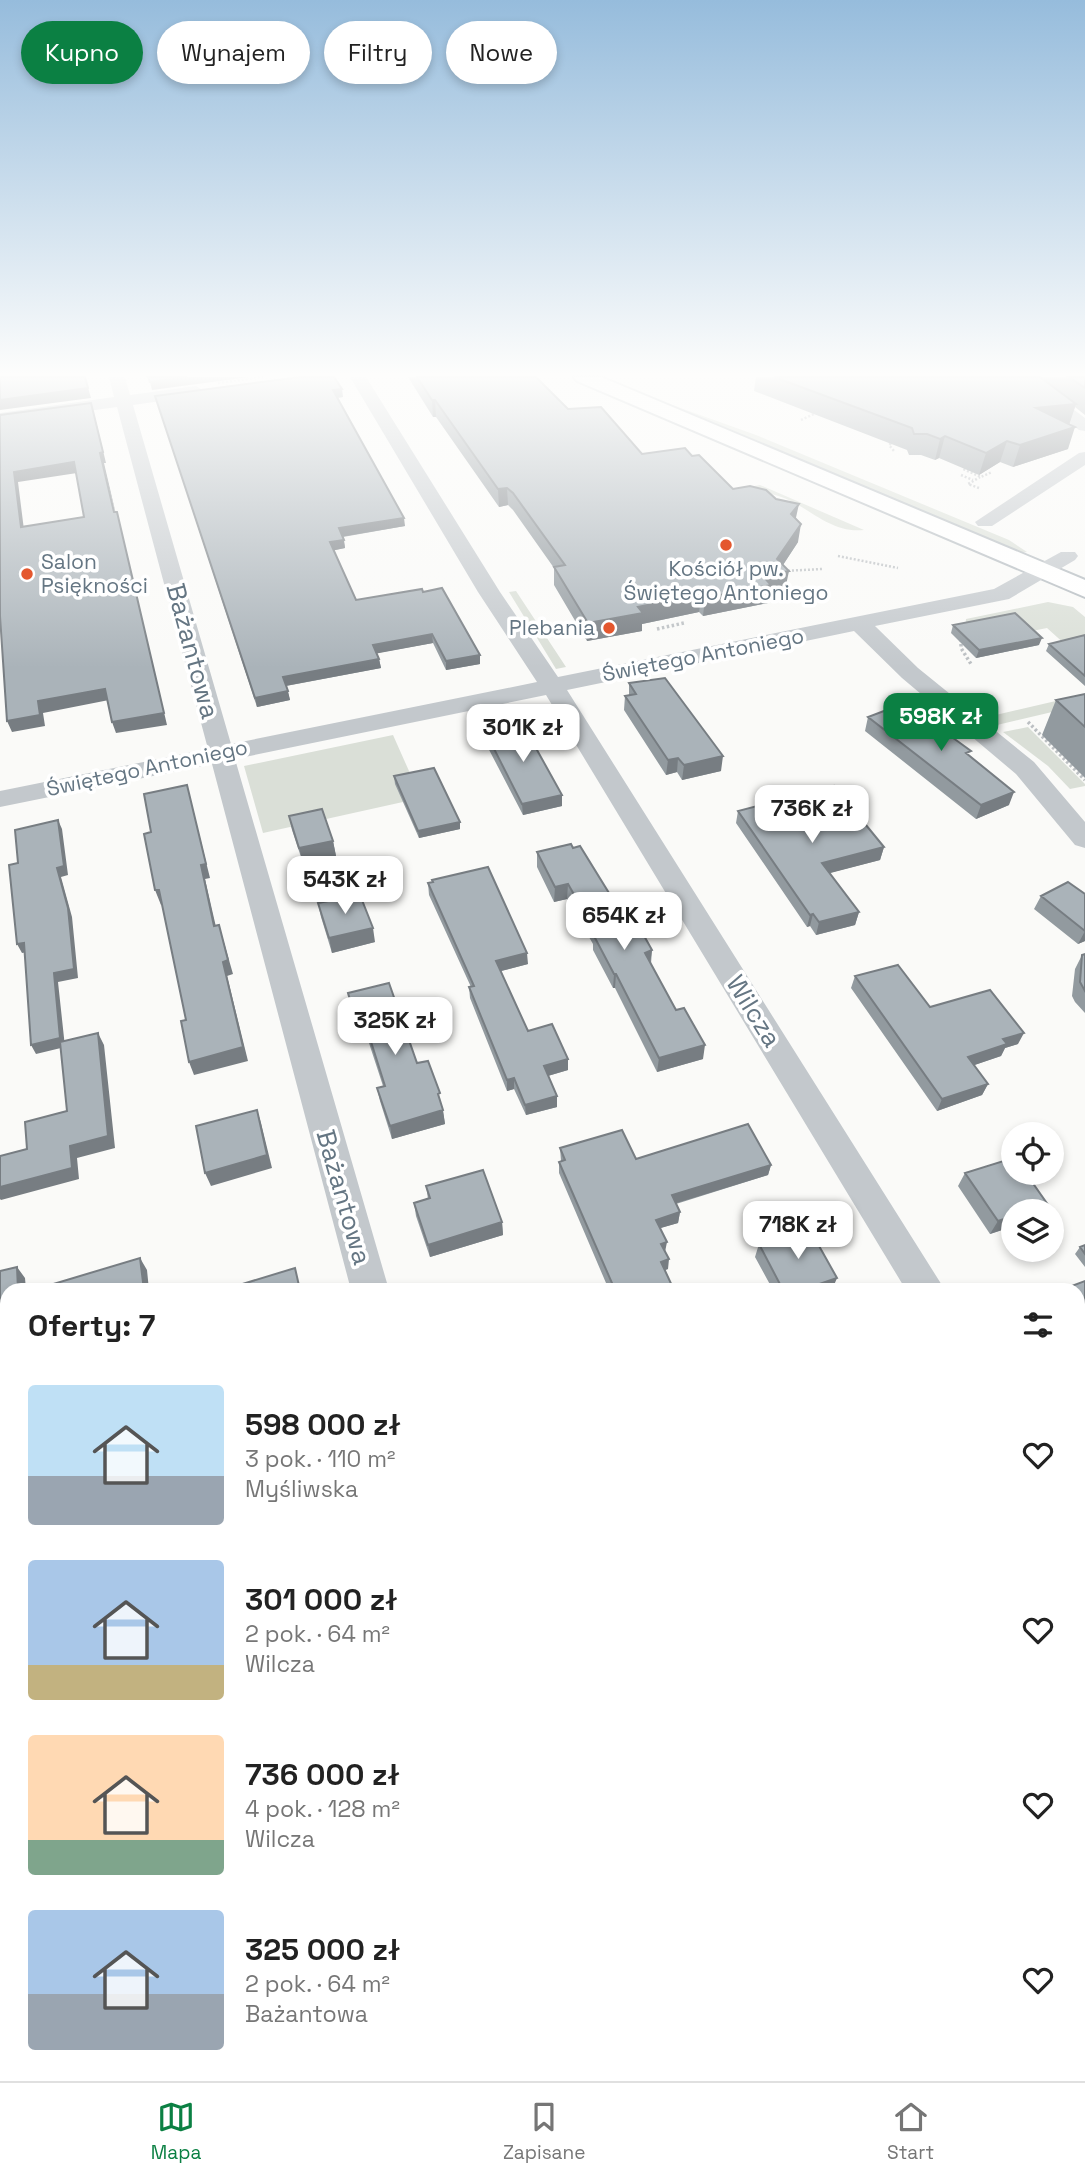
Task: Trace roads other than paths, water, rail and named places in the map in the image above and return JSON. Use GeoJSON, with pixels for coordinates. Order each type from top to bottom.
{"type":"FeatureCollection","features":[{"type":"Feature","properties":{"kind":"main road"},"geometry":{"type":"LineString","coordinates":[[829,474],[1043,559],[1085,589]]}},
{"type":"Feature","properties":{"kind":"main road"},"geometry":{"type":"LineString","coordinates":[[868,474],[1008,532]]}},
{"type":"Feature","properties":{"kind":"main road"},"geometry":{"type":"LineString","coordinates":[[1043,559],[1076,559]]}},
{"type":"Feature","properties":{"kind":"street","name":"Bażantowa"},"geometry":{"type":"LineString","coordinates":[[144,474],[368,1283]]}},
{"type":"Feature","properties":{"kind":"street","name":"Wilcza"},"geometry":{"type":"LineString","coordinates":[[417,474],[923,1283]]}},
{"type":"Feature","properties":{"kind":"street"},"geometry":{"type":"LineString","coordinates":[[985,522],[1059,474]]}},
{"type":"Feature","properties":{"kind":"street","name":"Świętego Antoniego"},"geometry":{"type":"LineString","coordinates":[[0,799],[1001,594],[1043,559]]}},
{"type":"Feature","properties":{"kind":"street"},"geometry":{"type":"LineString","coordinates":[[859,623],[910,673],[1025,768],[1085,839]]}},
{"type":"Feature","properties":{"kind":"place","name":"Kościół pw. Świętego Antoniego"},"geometry":{"type":"Point","coordinates":[726,545]}},
{"type":"Feature","properties":{"kind":"place","name":"Salon Psiękności"},"geometry":{"type":"Point","coordinates":[27,574]}},
{"type":"Feature","properties":{"kind":"place","name":"Plebania"},"geometry":{"type":"Point","coordinates":[609,628]}}]}
